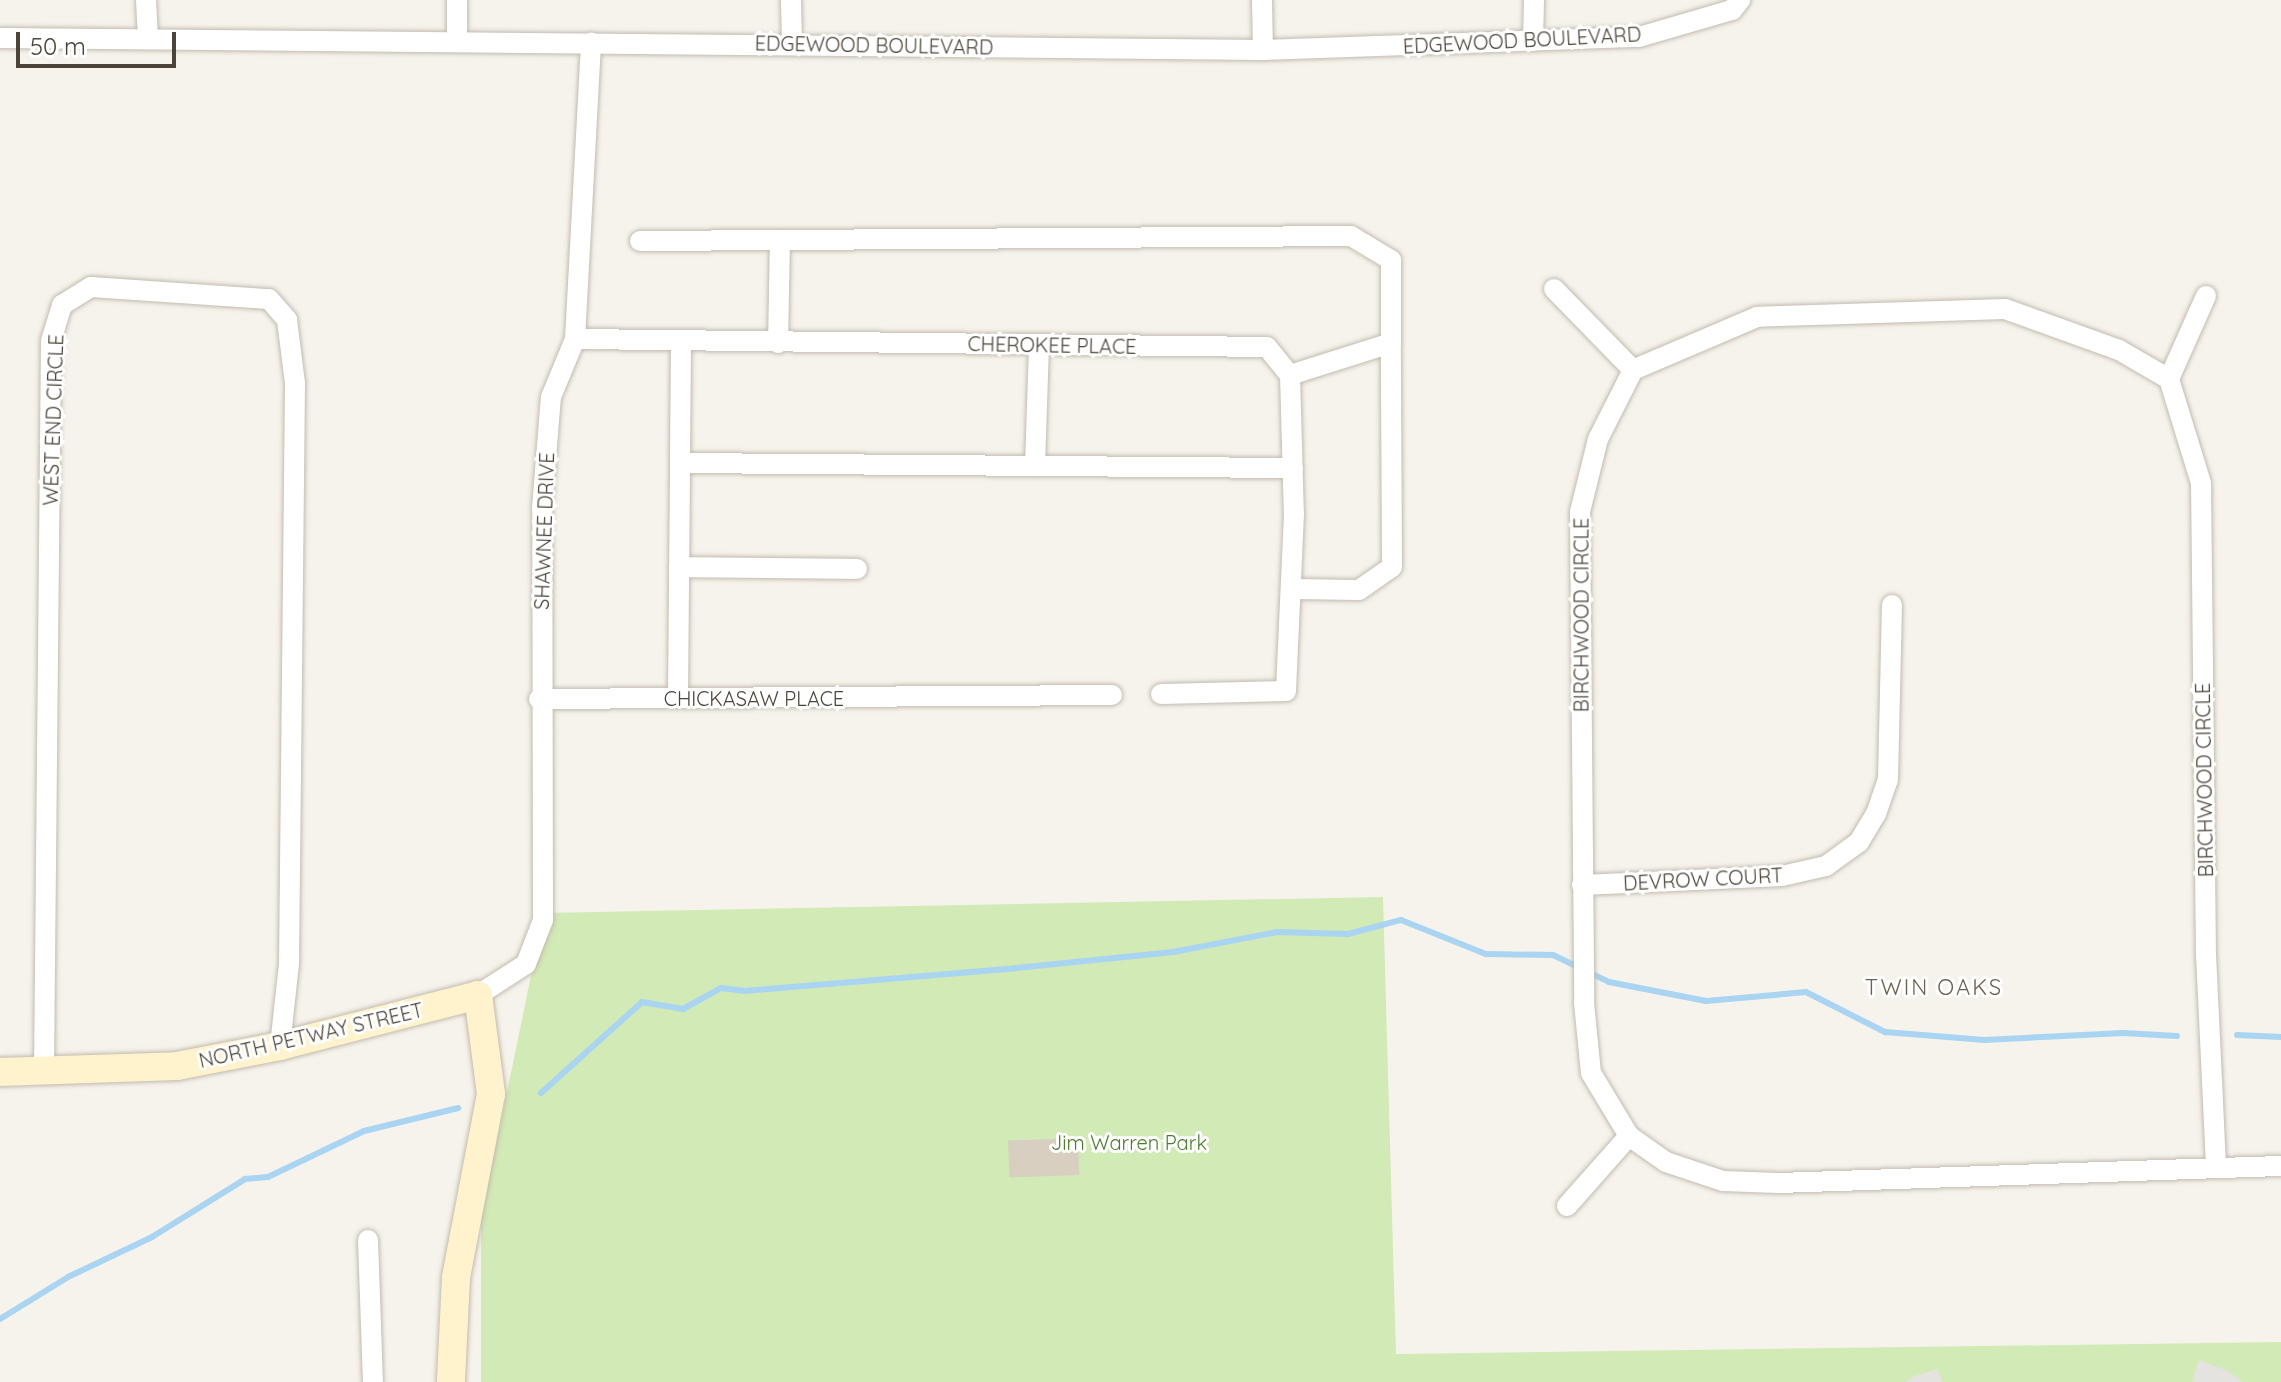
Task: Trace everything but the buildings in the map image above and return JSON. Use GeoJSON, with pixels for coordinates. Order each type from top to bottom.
{"type":"FeatureCollection","features":[{"type":"Feature","properties":{"kind":"street"},"geometry":{"type":"LineString","coordinates":[[146,0],[148,39]]}},
{"type":"Feature","properties":{"kind":"street"},"geometry":{"type":"LineString","coordinates":[[457,0],[457,41]]}},
{"type":"Feature","properties":{"kind":"street"},"geometry":{"type":"LineString","coordinates":[[791,0],[792,44]]}},
{"type":"Feature","properties":{"kind":"street"},"geometry":{"type":"LineString","coordinates":[[1262,0],[1263,50]]}},
{"type":"Feature","properties":{"kind":"street"},"geometry":{"type":"LineString","coordinates":[[1533,41],[1534,0]]}},
{"type":"Feature","properties":{"kind":"street","name":"EDGEWOOD BOULEVARD"},"geometry":{"type":"LineString","coordinates":[[0,38],[1263,50],[1639,37],[1732,10],[1740,0]]}},
{"type":"Feature","properties":{"kind":"street","name":"SHAWNEE DRIVE"},"geometry":{"type":"LineString","coordinates":[[478,995],[526,964],[543,920],[539,699],[542,508],[551,397],[575,339],[591,42]]}},
{"type":"Feature","properties":{"kind":"street"},"geometry":{"type":"LineString","coordinates":[[640,241],[1351,236],[1391,260],[1392,567],[1359,590],[1292,595]]}},
{"type":"Feature","properties":{"kind":"street"},"geometry":{"type":"LineString","coordinates":[[778,343],[780,240]]}},
{"type":"Feature","properties":{"kind":"street","name":"WEST END CIRCLE"},"geometry":{"type":"LineString","coordinates":[[44,1071],[51,341],[62,305],[91,287],[269,299],[287,320],[295,399],[289,964],[280,1046]]}},
{"type":"Feature","properties":{"kind":"street"},"geometry":{"type":"LineString","coordinates":[[1554,289],[1633,370],[1757,317],[2005,309],[2119,350],[2169,379],[2206,296]]}},
{"type":"Feature","properties":{"kind":"street","name":"CHEROKEE PLACE"},"geometry":{"type":"LineString","coordinates":[[575,339],[1267,347],[1290,375]]}},
{"type":"Feature","properties":{"kind":"street"},"geometry":{"type":"LineString","coordinates":[[678,698],[681,342]]}},
{"type":"Feature","properties":{"kind":"street"},"geometry":{"type":"LineString","coordinates":[[1161,694],[1286,691],[1292,595],[1290,375],[1391,343]]}},
{"type":"Feature","properties":{"kind":"street"},"geometry":{"type":"LineString","coordinates":[[1035,466],[1039,345]]}},
{"type":"Feature","properties":{"kind":"street","name":"BIRCHWOOD CIRCLE"},"geometry":{"type":"LineString","coordinates":[[1633,370],[1598,439],[1580,512],[1584,1003],[1591,1073],[1629,1136],[1666,1162],[1723,1181],[1778,1183],[2281,1166]]}},
{"type":"Feature","properties":{"kind":"street","name":"BIRCHWOOD CIRCLE"},"geometry":{"type":"LineString","coordinates":[[2169,379],[2201,483],[2206,957],[2216,1166]]}},
{"type":"Feature","properties":{"kind":"street"},"geometry":{"type":"LineString","coordinates":[[680,463],[1293,468]]}},
{"type":"Feature","properties":{"kind":"street"},"geometry":{"type":"LineString","coordinates":[[679,567],[857,569]]}},
{"type":"Feature","properties":{"kind":"street","name":"DEVROW COURT"},"geometry":{"type":"LineString","coordinates":[[1582,885],[1782,876],[1826,866],[1859,842],[1876,814],[1888,780],[1892,605]]}},
{"type":"Feature","properties":{"kind":"street","name":"CHICKASAW PLACE"},"geometry":{"type":"LineString","coordinates":[[539,699],[1112,695]]}},
{"type":"Feature","properties":{"kind":"street"},"geometry":{"type":"LineString","coordinates":[[451,1382],[456,1278],[491,1094],[478,995]]}},
{"type":"Feature","properties":{"kind":"street","name":"NORTH PETWAY STREET"},"geometry":{"type":"LineString","coordinates":[[0,1072],[177,1066],[280,1046],[478,995]]}},
{"type":"Feature","properties":{"kind":"street"},"geometry":{"type":"LineString","coordinates":[[1567,1206],[1629,1136]]}},
{"type":"Feature","properties":{"kind":"street"},"geometry":{"type":"LineString","coordinates":[[368,1240],[373,1382]]}},
{"type":"Feature","properties":{"kind":"green space","name":"Jim Warren Park"},"geometry":{"type":"Polygon","coordinates":[[[1383,897],[1396,1354],[2281,1342],[2281,1382],[481,1382],[481,1218],[544,913],[1383,897]]]}},
{"type":"Feature","properties":{"kind":"shaded area"},"geometry":{"type":"Polygon","coordinates":[[[2199,1360],[2228,1371],[2243,1382],[2192,1382],[2199,1360]]]}},
{"type":"Feature","properties":{"kind":"shaded area"},"geometry":{"type":"Polygon","coordinates":[[[1937,1369],[1943,1382],[1905,1382],[1915,1376],[1937,1369]]]}},
{"type":"Feature","properties":{"kind":"waterway"},"geometry":{"type":"LineString","coordinates":[[541,1093],[642,1002],[683,1009],[721,988],[744,991],[1016,968],[1173,952],[1277,932],[1348,934],[1401,920],[1486,954],[1553,955],[1609,982],[1706,1001],[1806,992],[1885,1032],[1985,1040],[2123,1033],[2177,1036]]}},
{"type":"Feature","properties":{"kind":"waterway"},"geometry":{"type":"LineString","coordinates":[[2237,1035],[2281,1037]]}},
{"type":"Feature","properties":{"kind":"waterway"},"geometry":{"type":"LineString","coordinates":[[0,1319],[70,1276],[152,1237],[245,1179],[268,1177],[364,1131],[458,1108]]}},
{"type":"Feature","properties":{"kind":"district","name":"TWIN OAKS"},"geometry":{"type":"Point","coordinates":[1934,988]}}]}
